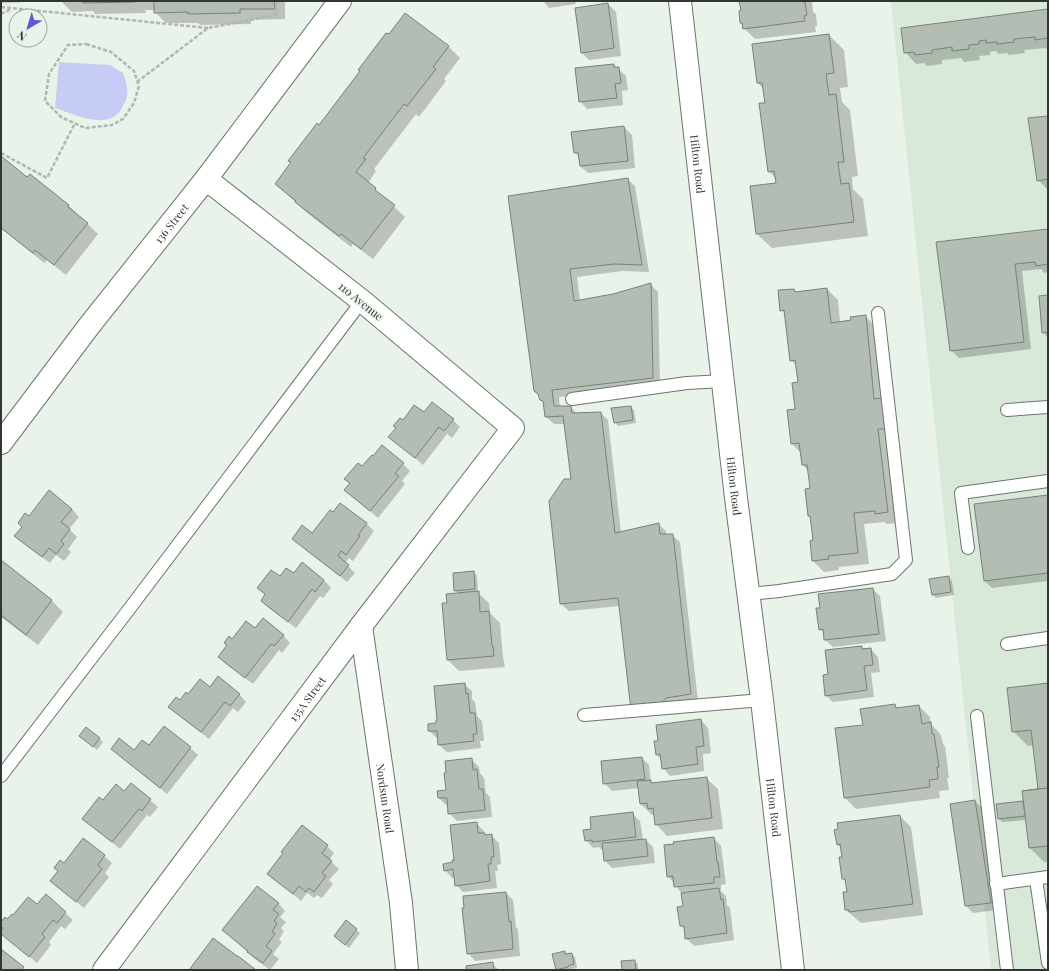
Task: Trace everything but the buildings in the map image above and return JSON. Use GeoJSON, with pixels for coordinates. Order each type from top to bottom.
{"type":"FeatureCollection","features":[{"type":"Feature","properties":{"kind":"street","name":"136 Street"},"geometry":{"type":"LineString","coordinates":[[1,443],[88,326],[206,179],[340,1]]}},
{"type":"Feature","properties":{"kind":"street","name":"Hilton Road"},"geometry":{"type":"LineString","coordinates":[[680,1],[736,498],[762,700],[793,970]]}},
{"type":"Feature","properties":{"kind":"street","name":"110 Avenue"},"geometry":{"type":"LineString","coordinates":[[206,179],[362,301],[513,428]]}},
{"type":"Feature","properties":{"kind":"street","name":"135A Street"},"geometry":{"type":"LineString","coordinates":[[104,970],[361,626],[513,428]]}},
{"type":"Feature","properties":{"kind":"street","name":"Nordsun Road"},"geometry":{"type":"LineString","coordinates":[[361,626],[401,903],[407,970]]}},
{"type":"Feature","properties":{"kind":"lane"},"geometry":{"type":"LineString","coordinates":[[1,776],[362,301]]}},
{"type":"Feature","properties":{"kind":"lane"},"geometry":{"type":"LineString","coordinates":[[748,594],[779,591],[892,574],[906,560],[878,313]]}},
{"type":"Feature","properties":{"kind":"lane"},"geometry":{"type":"LineString","coordinates":[[572,399],[687,383],[723,381]]}},
{"type":"Feature","properties":{"kind":"lane"},"geometry":{"type":"LineString","coordinates":[[1007,410],[1048,407]]}},
{"type":"Feature","properties":{"kind":"lane"},"geometry":{"type":"LineString","coordinates":[[968,548],[961,493],[1048,481]]}},
{"type":"Feature","properties":{"kind":"lane"},"geometry":{"type":"LineString","coordinates":[[1007,644],[1048,638]]}},
{"type":"Feature","properties":{"kind":"lane"},"geometry":{"type":"LineString","coordinates":[[584,716],[762,700]]}},
{"type":"Feature","properties":{"kind":"lane"},"geometry":{"type":"LineString","coordinates":[[977,716],[1007,970]]}},
{"type":"Feature","properties":{"kind":"lane"},"geometry":{"type":"LineString","coordinates":[[996,884],[1042,878],[1048,963]]}},
{"type":"Feature","properties":{"kind":"path"},"geometry":{"type":"LineString","coordinates":[[48,12],[208,28],[276,15],[277,1]]}},
{"type":"Feature","properties":{"kind":"path"},"geometry":{"type":"LineString","coordinates":[[1,7],[13,8]]}},
{"type":"Feature","properties":{"kind":"path"},"geometry":{"type":"LineString","coordinates":[[137,82],[208,28]]}},
{"type":"Feature","properties":{"kind":"path"},"geometry":{"type":"LineString","coordinates":[[86,44],[111,52],[134,72],[137,82],[140,86],[134,103],[123,118],[112,125],[85,128],[61,117],[45,101],[48,74],[68,45],[86,44]]}},
{"type":"Feature","properties":{"kind":"path"},"geometry":{"type":"LineString","coordinates":[[1,152],[46,178],[75,123]]}},
{"type":"Feature","properties":{"kind":"shaded area"},"geometry":{"type":"Polygon","coordinates":[[[891,1],[1048,1],[1048,970],[991,970],[891,1]]]}},
{"type":"Feature","properties":{"kind":"shaded area"},"geometry":{"type":"Polygon","coordinates":[[[59,62],[110,65],[123,73],[127,87],[127,95],[122,108],[116,115],[109,119],[100,120],[81,117],[55,108],[59,62]]]}}]}
